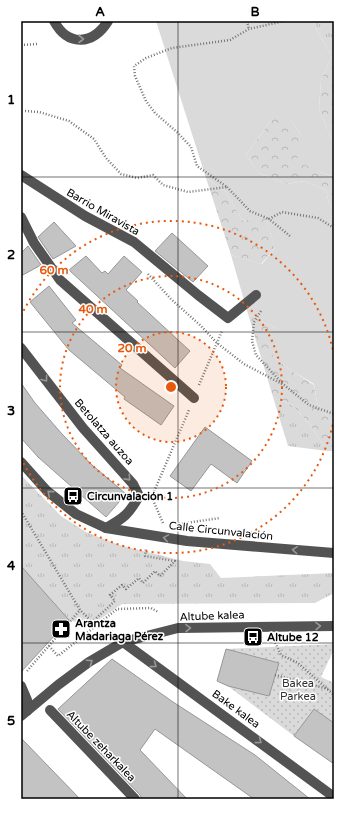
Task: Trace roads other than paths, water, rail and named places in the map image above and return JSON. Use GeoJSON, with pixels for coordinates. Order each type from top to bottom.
{"type":"FeatureCollection","features":[{"type":"Feature","properties":{"kind":"street"},"geometry":{"type":"LineString","coordinates":[[54,21],[58,28],[67,36],[81,39],[95,36],[102,30],[108,21]]}},
{"type":"Feature","properties":{"kind":"street","name":"Barrio Miravista"},"geometry":{"type":"LineString","coordinates":[[21,175],[84,216],[134,242],[228,318],[256,295]]}},
{"type":"Feature","properties":{"kind":"street"},"geometry":{"type":"LineString","coordinates":[[21,217],[34,243],[60,280],[194,398]]}},
{"type":"Feature","properties":{"kind":"street","name":"Betolatza auzoa"},"geometry":{"type":"LineString","coordinates":[[21,348],[71,413],[133,484],[139,496],[131,510],[120,520],[106,528]]}},
{"type":"Feature","properties":{"kind":"street","name":"Calle Circunvalación"},"geometry":{"type":"LineString","coordinates":[[21,462],[47,491],[76,514],[106,528],[187,541],[334,553]]}},
{"type":"Feature","properties":{"kind":"street","name":"Altube kalea"},"geometry":{"type":"LineString","coordinates":[[24,714],[58,685],[89,662],[123,642],[178,628],[334,626]]}},
{"type":"Feature","properties":{"kind":"street","name":"Bake kalea"},"geometry":{"type":"LineString","coordinates":[[123,642],[334,797]]}},
{"type":"Feature","properties":{"kind":"street"},"geometry":{"type":"LineString","coordinates":[[21,686],[27,700],[24,714]]}},
{"type":"Feature","properties":{"kind":"street","name":"Altube zeharkalea"},"geometry":{"type":"LineString","coordinates":[[50,710],[135,799]]}},
{"type":"Feature","properties":{"kind":"place","name":"Circunvalación 1"},"geometry":{"type":"Point","coordinates":[73,496]}},
{"type":"Feature","properties":{"kind":"place","name":"Arantza Madariaga Pérez"},"geometry":{"type":"Point","coordinates":[61,629]}},
{"type":"Feature","properties":{"kind":"place","name":"Altube 12"},"geometry":{"type":"Point","coordinates":[253,637]}},
{"type":"Feature","properties":{"kind":"park label","name":"Bakea Parkea"},"geometry":{"type":"Point","coordinates":[298,689]}}]}
